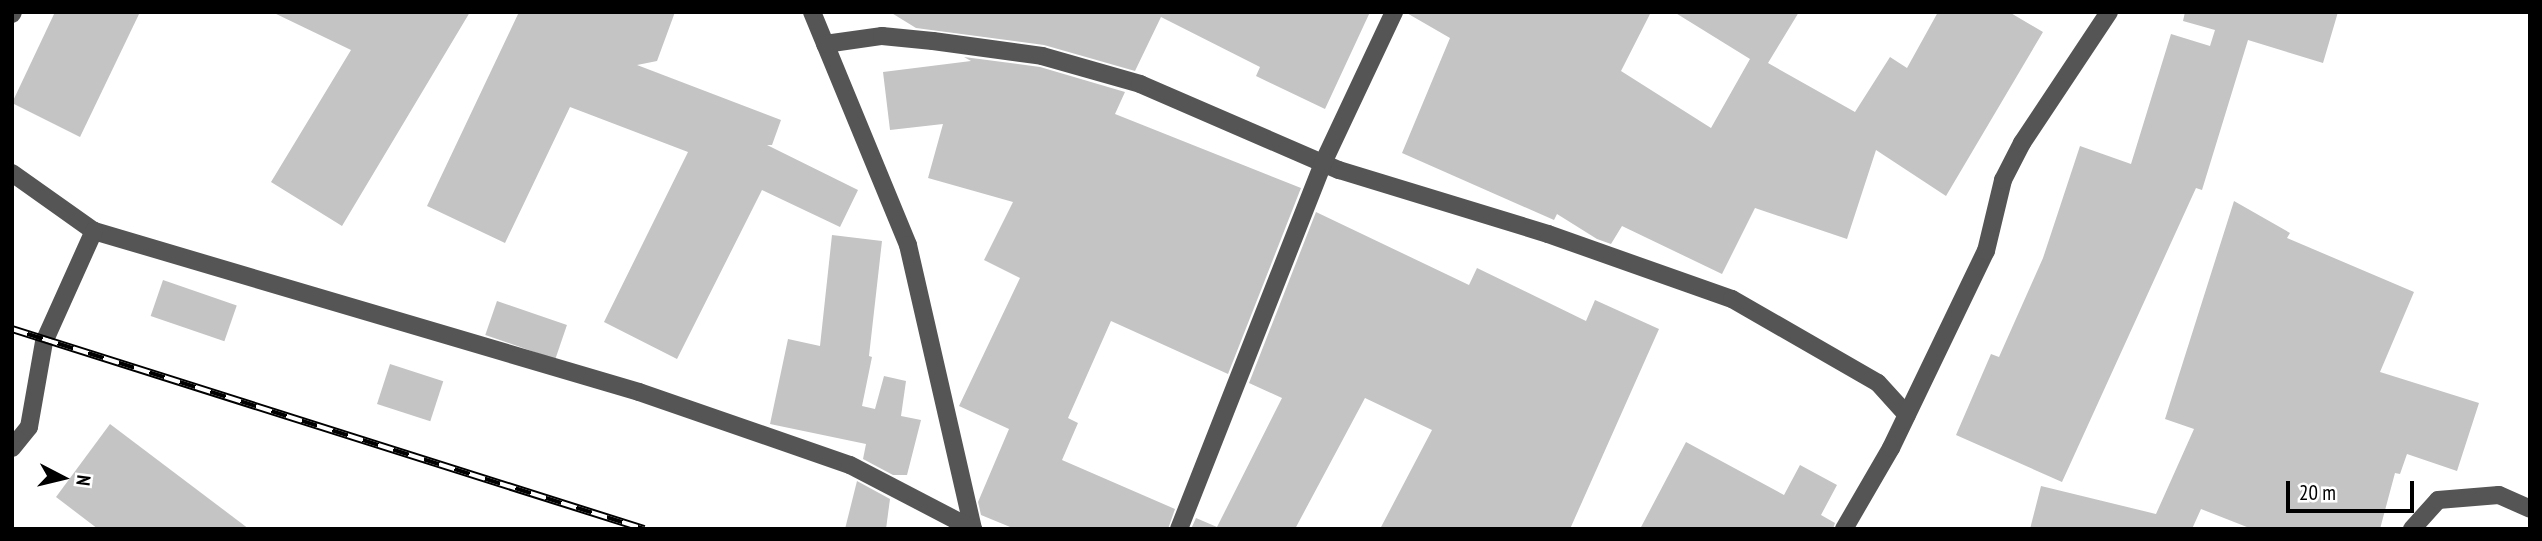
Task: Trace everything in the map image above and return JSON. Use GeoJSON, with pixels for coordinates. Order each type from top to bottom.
{"type":"FeatureCollection","features":[{"type":"Feature","properties":{"kind":"street"},"geometry":{"type":"LineString","coordinates":[[812,12],[908,245],[973,529]]}},
{"type":"Feature","properties":{"kind":"street"},"geometry":{"type":"LineString","coordinates":[[1179,529],[1323,163],[1394,12]]}},
{"type":"Feature","properties":{"kind":"street"},"geometry":{"type":"LineString","coordinates":[[1844,529],[1907,415],[1986,251],[2003,180],[2022,143],[2109,12]]}},
{"type":"Feature","properties":{"kind":"street"},"geometry":{"type":"LineString","coordinates":[[825,44],[882,36],[1042,56],[1140,85],[1323,163],[1732,299],[1878,383],[1907,415]]}},
{"type":"Feature","properties":{"kind":"street"},"geometry":{"type":"LineString","coordinates":[[12,173],[94,231],[639,392],[850,465],[973,529]]}},
{"type":"Feature","properties":{"kind":"street"},"geometry":{"type":"LineString","coordinates":[[12,448],[29,427],[44,342],[94,231]]}},
{"type":"Feature","properties":{"kind":"street"},"geometry":{"type":"LineString","coordinates":[[2412,529],[2438,500],[2499,495],[2530,509]]}},
{"type":"Feature","properties":{"kind":"building"},"geometry":{"type":"Polygon","coordinates":[[[55,12],[140,12],[80,137],[12,103],[55,12]]]}},
{"type":"Feature","properties":{"kind":"building"},"geometry":{"type":"Polygon","coordinates":[[[272,12],[470,12],[342,226],[271,182],[351,50],[272,12]]]}},
{"type":"Feature","properties":{"kind":"building"},"geometry":{"type":"Polygon","coordinates":[[[519,12],[675,12],[657,61],[637,65],[781,120],[772,145],[767,145],[858,190],[840,227],[762,190],[677,359],[604,322],[688,152],[570,107],[505,243],[427,206],[519,12]]]}},
{"type":"Feature","properties":{"kind":"building"},"geometry":{"type":"Polygon","coordinates":[[[890,12],[1370,12],[1325,109],[1256,76],[1260,67],[1161,17],[1135,71],[1044,45],[916,28],[890,12]]]}},
{"type":"Feature","properties":{"kind":"building"},"geometry":{"type":"Polygon","coordinates":[[[1405,12],[1651,12],[1621,71],[1711,128],[1750,59],[1674,12],[1799,12],[1768,63],[1855,112],[1890,57],[1907,68],[1938,12],[2009,12],[2043,32],[1946,196],[1876,150],[1847,239],[1755,208],[1722,274],[1622,226],[1611,244],[1597,239],[1557,214],[1554,220],[1402,153],[1450,38],[1405,12]]]}},
{"type":"Feature","properties":{"kind":"building"},"geometry":{"type":"Polygon","coordinates":[[[2185,12],[2338,12],[2323,63],[2248,40],[2202,190],[2196,188],[2062,482],[1956,435],[1991,354],[1999,357],[2043,258],[2080,146],[2131,164],[2171,34],[2210,46],[2215,30],[2183,21],[2185,12]]]}},
{"type":"Feature","properties":{"kind":"building"},"geometry":{"type":"Polygon","coordinates":[[[964,57],[1040,67],[1125,92],[1115,114],[1301,188],[1228,374],[1111,321],[1068,418],[1078,423],[1062,460],[1175,509],[1168,529],[1015,529],[981,515],[978,502],[1009,429],[959,406],[1020,278],[984,260],[1013,202],[928,178],[943,124],[890,130],[883,72],[971,61],[964,57]]]}},
{"type":"Feature","properties":{"kind":"building"},"geometry":{"type":"Polygon","coordinates":[[[2234,201],[2290,233],[2287,238],[2414,292],[2380,372],[2479,403],[2457,471],[2407,454],[2400,474],[2395,473],[2380,529],[2252,529],[2201,509],[2192,529],[2030,529],[2041,486],[2156,514],[2194,429],[2165,419],[2234,201]]]}},
{"type":"Feature","properties":{"kind":"building"},"geometry":{"type":"Polygon","coordinates":[[[1316,212],[1469,285],[1477,268],[1586,321],[1595,300],[1659,329],[1570,529],[1380,529],[1432,430],[1365,398],[1295,529],[1191,529],[1196,518],[1217,527],[1282,398],[1249,383],[1316,212]]]}},
{"type":"Feature","properties":{"kind":"building"},"geometry":{"type":"Polygon","coordinates":[[[832,235],[882,241],[869,356],[872,357],[862,406],[875,409],[884,376],[906,381],[901,416],[921,420],[907,475],[893,475],[863,459],[866,444],[770,424],[788,339],[820,346],[832,235]]]}},
{"type":"Feature","properties":{"kind":"building"},"geometry":{"type":"Polygon","coordinates":[[[163,280],[237,305],[224,341],[151,316],[163,280]]]}},
{"type":"Feature","properties":{"kind":"building"},"geometry":{"type":"Polygon","coordinates":[[[497,301],[567,325],[555,359],[485,335],[497,301]]]}},
{"type":"Feature","properties":{"kind":"building"},"geometry":{"type":"Polygon","coordinates":[[[390,364],[443,381],[430,421],[377,404],[390,364]]]}},
{"type":"Feature","properties":{"kind":"building"},"geometry":{"type":"Polygon","coordinates":[[[110,424],[249,529],[98,529],[56,497],[110,424]]]}},
{"type":"Feature","properties":{"kind":"building"},"geometry":{"type":"Polygon","coordinates":[[[1686,442],[1784,495],[1800,465],[1837,485],[1821,515],[1835,523],[1833,529],[1640,529],[1686,442]]]}},
{"type":"Feature","properties":{"kind":"building"},"geometry":{"type":"Polygon","coordinates":[[[857,481],[890,499],[886,529],[845,529],[857,481]]]}},
{"type":"Feature","properties":{"kind":"railway"},"geometry":{"type":"LineString","coordinates":[[12,329],[644,529]]}}]}
